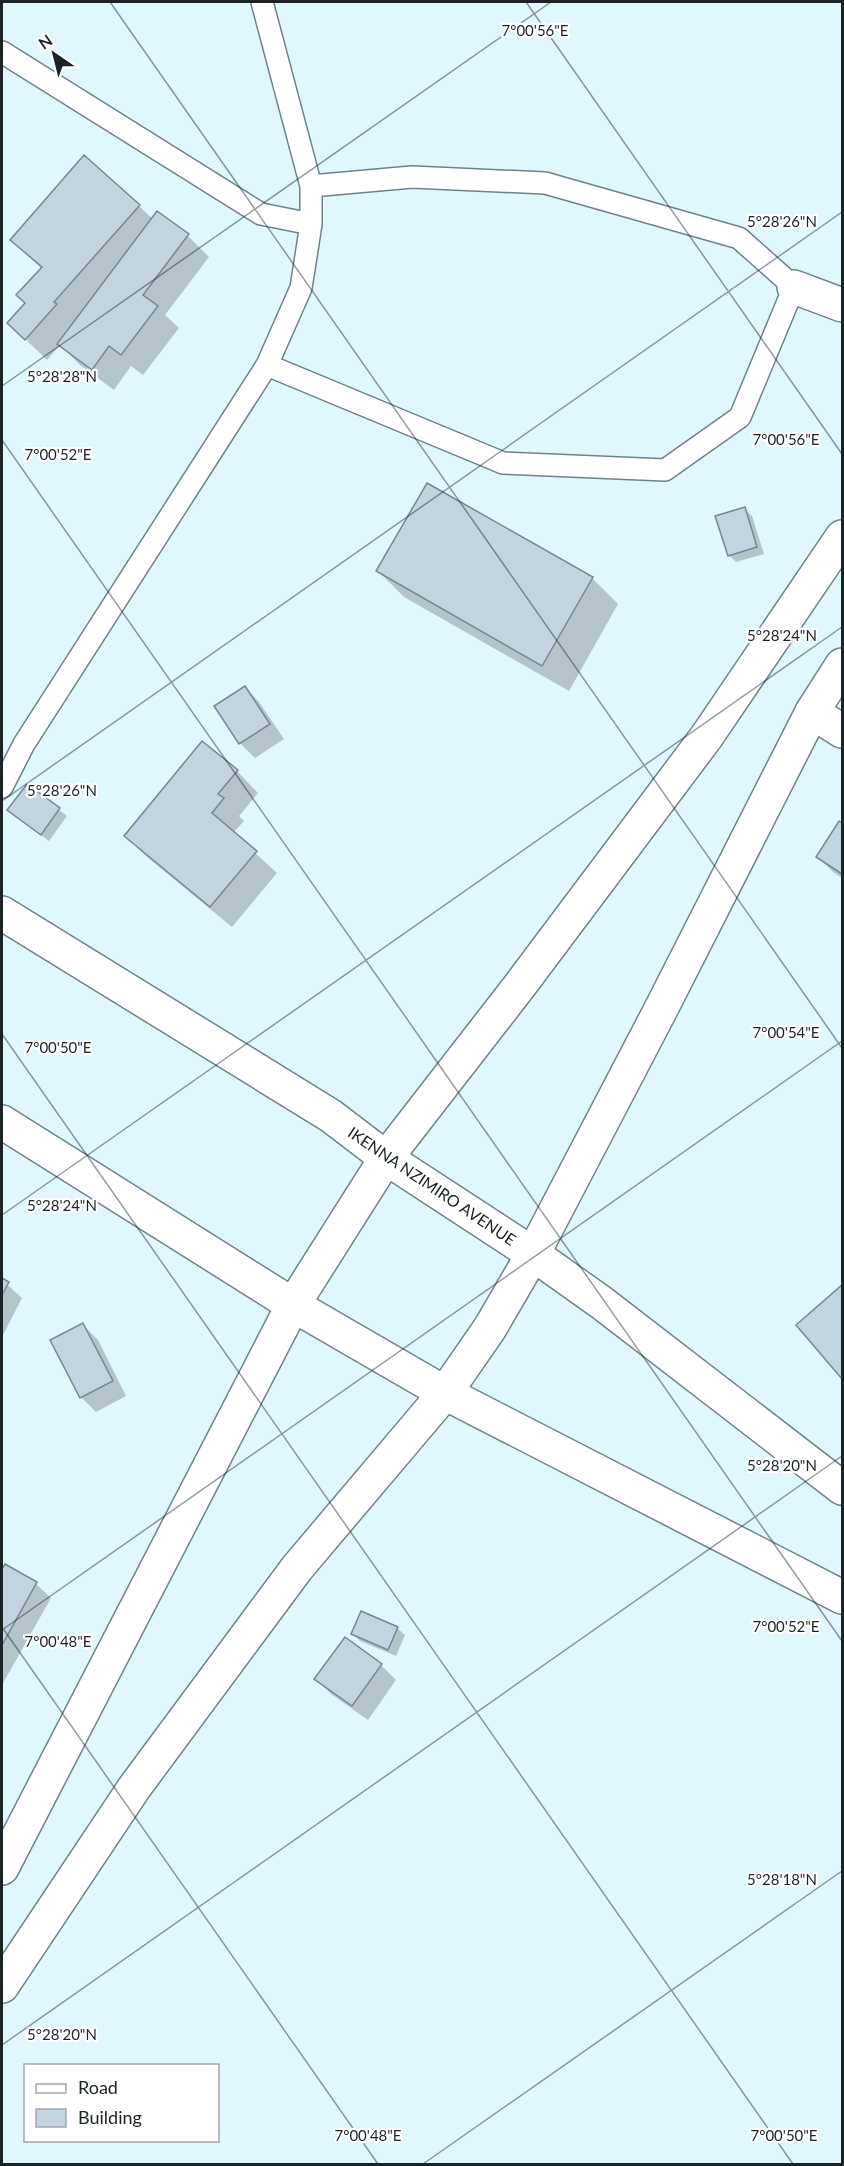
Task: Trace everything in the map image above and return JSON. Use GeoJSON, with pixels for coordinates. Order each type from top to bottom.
{"type":"FeatureCollection","features":[{"type":"Feature","properties":{"kind":"street"},"geometry":{"type":"LineString","coordinates":[[794,287],[843,305]]}},
{"type":"Feature","properties":{"kind":"street"},"geometry":{"type":"LineString","coordinates":[[2,1868],[293,1305],[386,1158],[521,984],[700,746],[843,537]]}},
{"type":"Feature","properties":{"kind":"street"},"geometry":{"type":"LineString","coordinates":[[2,1986],[134,1788],[290,1577],[446,1393],[490,1328],[534,1254],[812,712],[843,665]]}},
{"type":"Feature","properties":{"kind":"street"},"geometry":{"type":"LineString","coordinates":[[812,712],[843,731]]}},
{"type":"Feature","properties":{"kind":"street","name":"IKENNA NZIMIRO AVENUE"},"geometry":{"type":"LineString","coordinates":[[2,913],[331,1116],[386,1158],[534,1254],[602,1303],[843,1488]]}},
{"type":"Feature","properties":{"kind":"street"},"geometry":{"type":"LineString","coordinates":[[2,1122],[293,1305],[446,1393],[843,1597]]}},
{"type":"Feature","properties":{"kind":"lane"},"geometry":{"type":"LineString","coordinates":[[2,786],[24,744],[267,365],[301,288],[311,224],[311,186],[262,2]]}},
{"type":"Feature","properties":{"kind":"lane"},"geometry":{"type":"LineString","coordinates":[[2,52],[261,214],[311,224]]}},
{"type":"Feature","properties":{"kind":"lane"},"geometry":{"type":"LineString","coordinates":[[267,365],[503,463],[665,470],[740,417],[794,287],[739,238],[544,183],[412,177],[311,186]]}},
{"type":"Feature","properties":{"kind":"lane"},"geometry":{"type":"LineString","coordinates":[[2,753],[24,744]]}},
{"type":"Feature","properties":{"kind":"building"},"geometry":{"type":"Polygon","coordinates":[[[84,155],[140,205],[54,302],[57,304],[25,340],[7,323],[25,303],[16,295],[42,267],[10,240],[84,155]]]}},
{"type":"Feature","properties":{"kind":"building"},"geometry":{"type":"Polygon","coordinates":[[[157,211],[189,234],[143,295],[158,306],[121,355],[109,346],[92,370],[57,344],[157,211]]]}},
{"type":"Feature","properties":{"kind":"building"},"geometry":{"type":"Polygon","coordinates":[[[427,483],[593,577],[542,666],[376,571],[427,483]]]}},
{"type":"Feature","properties":{"kind":"building"},"geometry":{"type":"Polygon","coordinates":[[[745,507],[757,547],[728,556],[715,516],[745,507]]]}},
{"type":"Feature","properties":{"kind":"building"},"geometry":{"type":"Polygon","coordinates":[[[245,686],[270,724],[239,744],[214,706],[245,686]]]}},
{"type":"Feature","properties":{"kind":"building"},"geometry":{"type":"Polygon","coordinates":[[[202,741],[238,770],[218,794],[224,798],[212,813],[257,851],[210,907],[124,836],[202,741]]]}},
{"type":"Feature","properties":{"kind":"building"},"geometry":{"type":"Polygon","coordinates":[[[27,784],[60,808],[41,835],[7,810],[27,784]]]}},
{"type":"Feature","properties":{"kind":"building"},"geometry":{"type":"Polygon","coordinates":[[[839,821],[842,823],[842,874],[816,857],[839,821]]]}},
{"type":"Feature","properties":{"kind":"building"},"geometry":{"type":"Polygon","coordinates":[[[2,1278],[9,1282],[2,1295],[2,1278]]]}},
{"type":"Feature","properties":{"kind":"building"},"geometry":{"type":"Polygon","coordinates":[[[842,1285],[842,1379],[796,1325],[842,1285]]]}},
{"type":"Feature","properties":{"kind":"building"},"geometry":{"type":"Polygon","coordinates":[[[83,1323],[113,1381],[80,1398],[50,1340],[83,1323]]]}},
{"type":"Feature","properties":{"kind":"building"},"geometry":{"type":"Polygon","coordinates":[[[5,1564],[37,1582],[2,1645],[2,1569],[5,1564]]]}},
{"type":"Feature","properties":{"kind":"building"},"geometry":{"type":"Polygon","coordinates":[[[361,1611],[398,1627],[388,1650],[351,1634],[361,1611]]]}},
{"type":"Feature","properties":{"kind":"building"},"geometry":{"type":"Polygon","coordinates":[[[345,1637],[382,1664],[352,1706],[314,1679],[345,1637]]]}}]}
